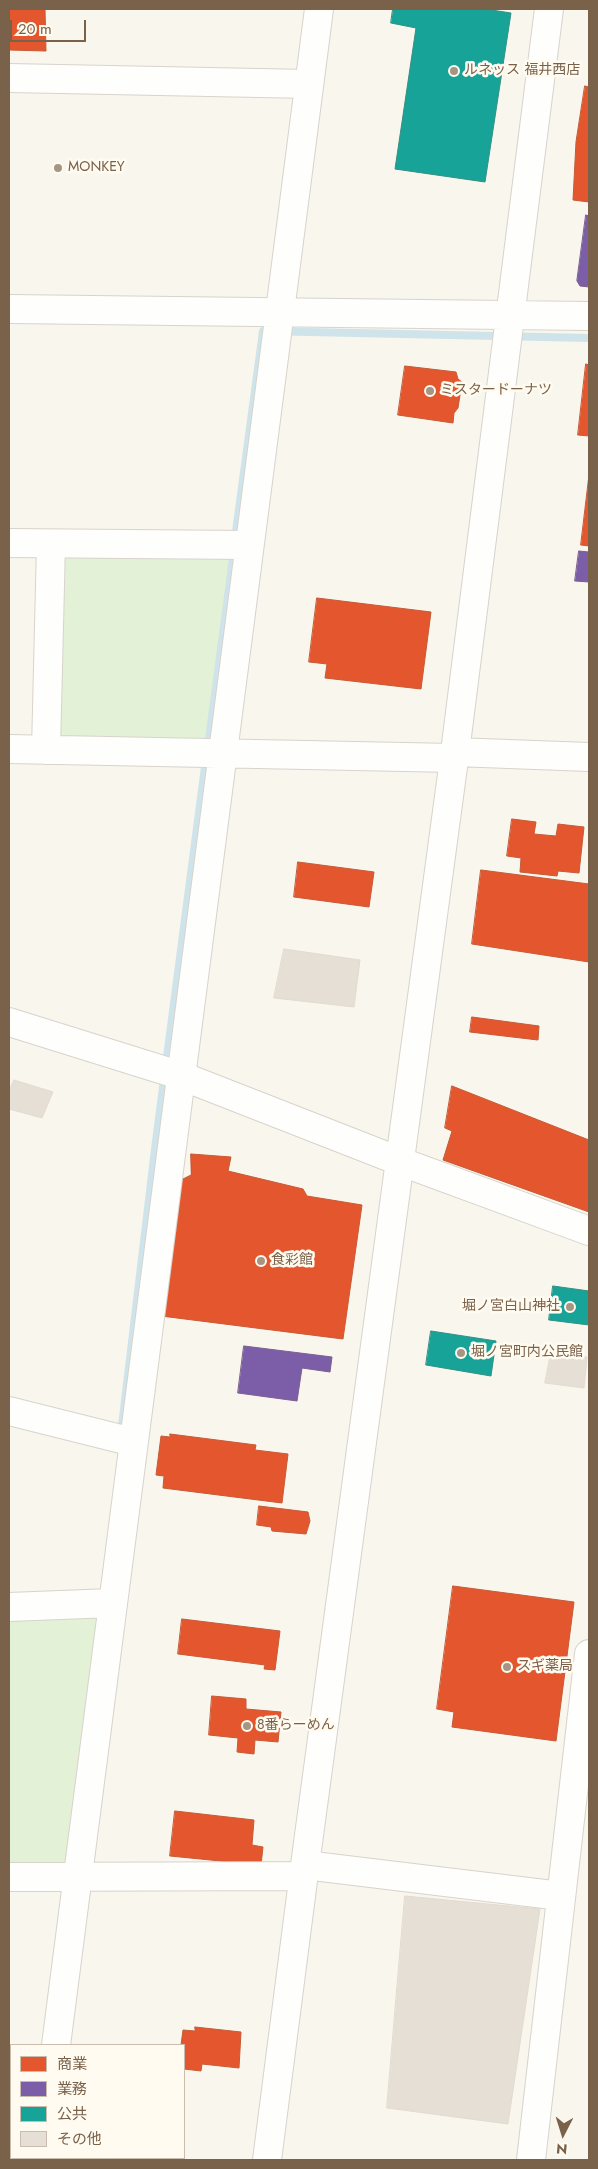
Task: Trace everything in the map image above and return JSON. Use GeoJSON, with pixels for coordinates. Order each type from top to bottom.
{"type":"FeatureCollection","features":[{"type":"Feature","properties":{"kind":"street"},"geometry":{"type":"LineString","coordinates":[[56,2044],[179,1075],[223,754],[278,313],[319,9]]}},
{"type":"Feature","properties":{"kind":"street"},"geometry":{"type":"LineString","coordinates":[[267,2160],[304,1870],[454,755],[548,9]]}},
{"type":"Feature","properties":{"kind":"street"},"geometry":{"type":"LineString","coordinates":[[9,78],[309,84]]}},
{"type":"Feature","properties":{"kind":"street"},"geometry":{"type":"LineString","coordinates":[[9,309],[589,316]]}},
{"type":"Feature","properties":{"kind":"street"},"geometry":{"type":"LineString","coordinates":[[9,543],[249,545]]}},
{"type":"Feature","properties":{"kind":"street"},"geometry":{"type":"LineString","coordinates":[[46,750],[51,544]]}},
{"type":"Feature","properties":{"kind":"street"},"geometry":{"type":"LineString","coordinates":[[9,749],[223,754],[589,757]]}},
{"type":"Feature","properties":{"kind":"street"},"geometry":{"type":"LineString","coordinates":[[9,1022],[179,1075],[399,1161],[589,1232]]}},
{"type":"Feature","properties":{"kind":"street"},"geometry":{"type":"LineString","coordinates":[[9,1411],[133,1442]]}},
{"type":"Feature","properties":{"kind":"street"},"geometry":{"type":"LineString","coordinates":[[9,1607],[112,1604]]}},
{"type":"Feature","properties":{"kind":"street"},"geometry":{"type":"LineString","coordinates":[[531,2160],[589,1654]]}},
{"type":"Feature","properties":{"kind":"street"},"geometry":{"type":"LineString","coordinates":[[9,1877],[77,1877],[304,1870],[561,1896]]}},
{"type":"Feature","properties":{"kind":"green space"},"geometry":{"type":"Polygon","coordinates":[[[51,544],[234,552],[208,743],[47,736],[51,544]]]}},
{"type":"Feature","properties":{"kind":"green space"},"geometry":{"type":"Polygon","coordinates":[[[112,1604],[77,1877],[9,1877],[9,1607],[112,1604]]]}},
{"type":"Feature","properties":{"kind":"building: 商業"},"geometry":{"type":"Polygon","coordinates":[[[9,9],[45,9],[46,51],[9,50],[9,9]]]}},
{"type":"Feature","properties":{"kind":"building: 商業"},"geometry":{"type":"Polygon","coordinates":[[[585,86],[589,87],[589,202],[573,200],[576,142],[585,86]]]}},
{"type":"Feature","properties":{"kind":"building: 商業"},"geometry":{"type":"Polygon","coordinates":[[[586,364],[589,365],[589,436],[578,435],[586,364]]]}},
{"type":"Feature","properties":{"kind":"building: 商業"},"geometry":{"type":"Polygon","coordinates":[[[405,366],[456,372],[458,379],[462,382],[458,408],[454,413],[453,423],[398,415],[405,366]]]}},
{"type":"Feature","properties":{"kind":"building: 商業"},"geometry":{"type":"Polygon","coordinates":[[[589,475],[589,546],[581,545],[589,475]]]}},
{"type":"Feature","properties":{"kind":"building: 商業"},"geometry":{"type":"Polygon","coordinates":[[[317,598],[431,612],[421,689],[325,678],[327,664],[309,662],[317,598]]]}},
{"type":"Feature","properties":{"kind":"building: 商業"},"geometry":{"type":"Polygon","coordinates":[[[512,819],[536,822],[534,834],[556,836],[558,824],[584,827],[579,873],[558,871],[557,876],[520,872],[521,858],[507,856],[512,819]]]}},
{"type":"Feature","properties":{"kind":"building: 商業"},"geometry":{"type":"Polygon","coordinates":[[[298,862],[374,872],[369,907],[294,897],[298,862]]]}},
{"type":"Feature","properties":{"kind":"building: 商業"},"geometry":{"type":"Polygon","coordinates":[[[481,870],[589,884],[589,962],[472,944],[481,870]]]}},
{"type":"Feature","properties":{"kind":"building: 商業"},"geometry":{"type":"Polygon","coordinates":[[[472,1017],[539,1026],[538,1040],[470,1032],[472,1017]]]}},
{"type":"Feature","properties":{"kind":"building: 商業"},"geometry":{"type":"Polygon","coordinates":[[[452,1086],[589,1140],[589,1212],[443,1160],[452,1131],[445,1128],[452,1086]]]}},
{"type":"Feature","properties":{"kind":"building: 商業","name":"食彩館"},"geometry":{"type":"Polygon","coordinates":[[[191,1154],[231,1157],[228,1171],[303,1189],[307,1196],[362,1205],[343,1339],[161,1316],[175,1183],[191,1175],[191,1154]]]}},
{"type":"Feature","properties":{"kind":"building: 商業"},"geometry":{"type":"Polygon","coordinates":[[[170,1434],[256,1445],[255,1450],[288,1454],[282,1503],[163,1488],[164,1476],[156,1475],[161,1436],[170,1437],[170,1434]]]}},
{"type":"Feature","properties":{"kind":"building: 商業"},"geometry":{"type":"Polygon","coordinates":[[[259,1506],[308,1512],[310,1521],[306,1534],[272,1531],[271,1527],[257,1525],[259,1506]]]}},
{"type":"Feature","properties":{"kind":"building: 商業"},"geometry":{"type":"Polygon","coordinates":[[[453,1586],[574,1602],[556,1741],[452,1727],[454,1712],[437,1709],[453,1586]]]}},
{"type":"Feature","properties":{"kind":"building: 商業"},"geometry":{"type":"Polygon","coordinates":[[[182,1619],[280,1631],[275,1670],[264,1669],[265,1665],[178,1654],[182,1619]]]}},
{"type":"Feature","properties":{"kind":"building: 商業"},"geometry":{"type":"Polygon","coordinates":[[[212,1696],[246,1699],[246,1709],[281,1712],[278,1742],[255,1740],[254,1754],[237,1752],[238,1738],[209,1735],[212,1696]]]}},
{"type":"Feature","properties":{"kind":"building: 商業"},"geometry":{"type":"Polygon","coordinates":[[[175,1811],[254,1820],[252,1845],[263,1847],[261,1865],[170,1856],[175,1811]]]}},
{"type":"Feature","properties":{"kind":"building: 商業"},"geometry":{"type":"Polygon","coordinates":[[[195,2027],[241,2032],[239,2068],[202,2064],[201,2071],[185,2069],[185,2044],[181,2044],[183,2030],[195,2031],[195,2027]]]}},
{"type":"Feature","properties":{"kind":"building: 業務"},"geometry":{"type":"Polygon","coordinates":[[[586,215],[589,216],[589,287],[580,286],[577,281],[586,215]]]}},
{"type":"Feature","properties":{"kind":"building: 業務"},"geometry":{"type":"Polygon","coordinates":[[[579,551],[589,552],[589,582],[575,581],[579,551]]]}},
{"type":"Feature","properties":{"kind":"building: 業務"},"geometry":{"type":"Polygon","coordinates":[[[244,1346],[332,1357],[330,1372],[302,1368],[297,1401],[238,1393],[244,1346]]]}},
{"type":"Feature","properties":{"kind":"building: 公共","name":"ルネッス 福井西店"},"geometry":{"type":"Polygon","coordinates":[[[393,9],[485,9],[511,13],[485,182],[395,169],[416,28],[391,23],[393,9]]]}},
{"type":"Feature","properties":{"kind":"building: 公共","name":"堀ノ宮白山神社"},"geometry":{"type":"Polygon","coordinates":[[[553,1286],[589,1291],[589,1325],[549,1320],[553,1286]]]}},
{"type":"Feature","properties":{"kind":"building: 公共","name":"堀ノ宮町内公民館"},"geometry":{"type":"Polygon","coordinates":[[[431,1331],[496,1341],[491,1376],[426,1365],[431,1331]]]}},
{"type":"Feature","properties":{"kind":"building: その他"},"geometry":{"type":"Polygon","coordinates":[[[284,949],[360,960],[354,1007],[274,998],[284,949]]]}},
{"type":"Feature","properties":{"kind":"building: その他"},"geometry":{"type":"Polygon","coordinates":[[[14,1080],[53,1092],[42,1118],[9,1109],[9,1091],[14,1080]]]}},
{"type":"Feature","properties":{"kind":"building: その他"},"geometry":{"type":"Polygon","coordinates":[[[551,1353],[587,1357],[584,1388],[545,1383],[551,1353]]]}},
{"type":"Feature","properties":{"kind":"building: その他"},"geometry":{"type":"Polygon","coordinates":[[[405,1896],[540,1909],[508,2124],[387,2108],[405,1896]]]}},
{"type":"Feature","properties":{"kind":"waterway"},"geometry":{"type":"LineString","coordinates":[[235,539],[263,331],[589,338]]}},
{"type":"Feature","properties":{"kind":"waterway"},"geometry":{"type":"LineString","coordinates":[[208,747],[234,551]]}},
{"type":"Feature","properties":{"kind":"waterway"},"geometry":{"type":"LineString","coordinates":[[121,1434],[156,1141],[206,759]]}},
{"type":"Feature","properties":{"kind":"place","name":"ルネッス 福井西店"},"geometry":{"type":"Point","coordinates":[454,71]}},
{"type":"Feature","properties":{"kind":"place","name":"MONKEY"},"geometry":{"type":"Point","coordinates":[58,168]}},
{"type":"Feature","properties":{"kind":"place","name":"ミスタードーナツ"},"geometry":{"type":"Point","coordinates":[430,391]}},
{"type":"Feature","properties":{"kind":"place","name":"食彩館"},"geometry":{"type":"Point","coordinates":[261,1261]}},
{"type":"Feature","properties":{"kind":"place","name":"堀ノ宮白山神社"},"geometry":{"type":"Point","coordinates":[570,1307]}},
{"type":"Feature","properties":{"kind":"place","name":"堀ノ宮町内公民館"},"geometry":{"type":"Point","coordinates":[461,1353]}},
{"type":"Feature","properties":{"kind":"place","name":"スギ薬局"},"geometry":{"type":"Point","coordinates":[507,1667]}},
{"type":"Feature","properties":{"kind":"place","name":"8番らーめん"},"geometry":{"type":"Point","coordinates":[247,1726]}}]}
